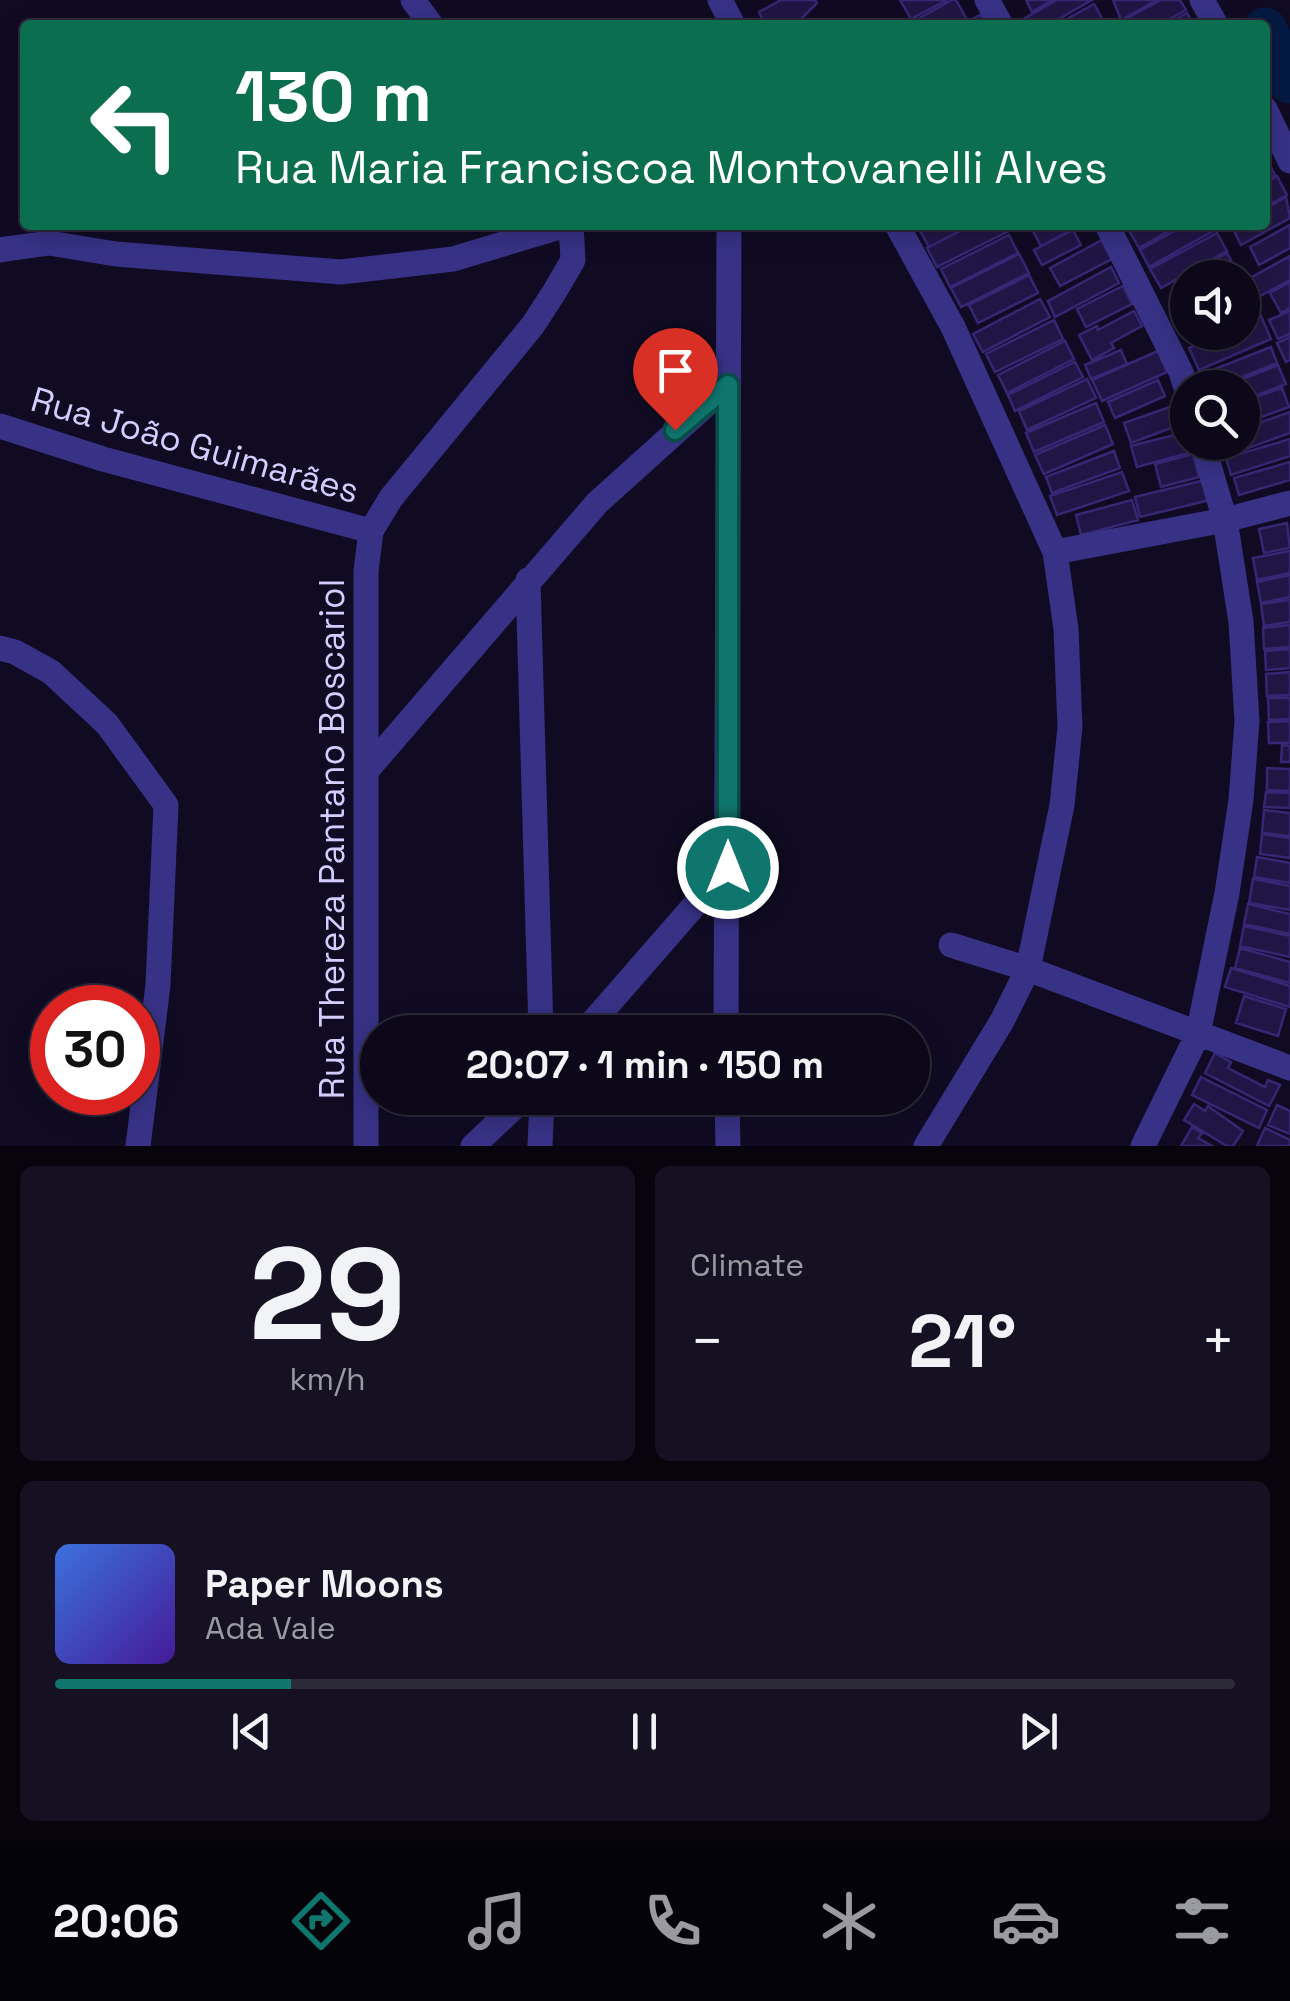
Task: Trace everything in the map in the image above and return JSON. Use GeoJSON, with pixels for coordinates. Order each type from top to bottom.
{"type":"FeatureCollection","features":[{"type":"Feature","properties":{"kind":"street"},"geometry":{"type":"LineString","coordinates":[[1270,119],[1290,161]]}},
{"type":"Feature","properties":{"kind":"street"},"geometry":{"type":"LineString","coordinates":[[0,250],[50,243],[116,254],[341,272],[453,259],[551,230]]}},
{"type":"Feature","properties":{"kind":"street"},"geometry":{"type":"LineString","coordinates":[[371,531],[391,498],[533,326],[573,260],[569,230]]}},
{"type":"Feature","properties":{"kind":"street"},"geometry":{"type":"LineString","coordinates":[[726,1015],[729,230]]}},
{"type":"Feature","properties":{"kind":"street"},"geometry":{"type":"LineString","coordinates":[[900,230],[953,326],[1055,552],[1066,629],[1070,727],[1062,804],[1028,968],[1002,1021],[926,1146]]}},
{"type":"Feature","properties":{"kind":"street"},"geometry":{"type":"LineString","coordinates":[[1110,230],[1180,370]]}},
{"type":"Feature","properties":{"kind":"street"},"geometry":{"type":"LineString","coordinates":[[368,769],[597,503],[728,385]]}},
{"type":"Feature","properties":{"kind":"street","name":"Rua João Guimarães"},"geometry":{"type":"LineString","coordinates":[[0,426],[103,460],[371,531]]}},
{"type":"Feature","properties":{"kind":"street"},"geometry":{"type":"LineString","coordinates":[[1143,1146],[1198,1034],[1227,893],[1240,800],[1247,721],[1241,622],[1225,520],[1207,460]]}},
{"type":"Feature","properties":{"kind":"street"},"geometry":{"type":"LineString","coordinates":[[1055,552],[1225,520],[1290,502]]}},
{"type":"Feature","properties":{"kind":"street","name":"Rua Thereza Pantano Boscariol"},"geometry":{"type":"LineString","coordinates":[[366,1146],[366,572],[371,531]]}},
{"type":"Feature","properties":{"kind":"street"},"geometry":{"type":"LineString","coordinates":[[528,580],[541,1015]]}},
{"type":"Feature","properties":{"kind":"street"},"geometry":{"type":"LineString","coordinates":[[0,648],[51,672],[107,724],[166,806],[158,985],[138,1146]]}},
{"type":"Feature","properties":{"kind":"street"},"geometry":{"type":"LineString","coordinates":[[599,1015],[728,868]]}},
{"type":"Feature","properties":{"kind":"street"},"geometry":{"type":"LineString","coordinates":[[952,945],[1028,968],[1290,1068]]}},
{"type":"Feature","properties":{"kind":"street"},"geometry":{"type":"LineString","coordinates":[[473,1146],[506,1115]]}},
{"type":"Feature","properties":{"kind":"street"},"geometry":{"type":"LineString","coordinates":[[540,1146],[541,1115]]}},
{"type":"Feature","properties":{"kind":"street"},"geometry":{"type":"LineString","coordinates":[[727,1115],[728,1146]]}},
{"type":"Feature","properties":{"kind":"building"},"geometry":{"type":"Polygon","coordinates":[[[781,0],[817,3],[800,20],[763,20],[759,12],[781,0]]]}},
{"type":"Feature","properties":{"kind":"building"},"geometry":{"type":"Polygon","coordinates":[[[900,0],[947,0],[911,19],[900,0]]]}},
{"type":"Feature","properties":{"kind":"building"},"geometry":{"type":"Polygon","coordinates":[[[952,0],[956,0],[966,18],[962,20],[916,20],[952,0]]]}},
{"type":"Feature","properties":{"kind":"building"},"geometry":{"type":"Polygon","coordinates":[[[1026,0],[1053,0],[1032,12],[1026,0]]]}},
{"type":"Feature","properties":{"kind":"building"},"geometry":{"type":"Polygon","coordinates":[[[1057,0],[1092,0],[1057,20],[1022,20],[1057,0]]]}},
{"type":"Feature","properties":{"kind":"building"},"geometry":{"type":"Polygon","coordinates":[[[1113,0],[1157,0],[1121,20],[1113,0]]]}},
{"type":"Feature","properties":{"kind":"building"},"geometry":{"type":"Polygon","coordinates":[[[1161,0],[1180,0],[1186,10],[1168,20],[1124,20],[1161,0]]]}},
{"type":"Feature","properties":{"kind":"building"},"geometry":{"type":"Polygon","coordinates":[[[1094,4],[1103,20],[1065,20],[1094,4]]]}},
{"type":"Feature","properties":{"kind":"building"},"geometry":{"type":"Polygon","coordinates":[[[1277,176],[1287,195],[1270,204],[1270,180],[1277,176]]]}},
{"type":"Feature","properties":{"kind":"building"},"geometry":{"type":"Polygon","coordinates":[[[1286,197],[1290,218],[1270,229],[1270,206],[1286,197]]]}},
{"type":"Feature","properties":{"kind":"building"},"geometry":{"type":"Polygon","coordinates":[[[1290,225],[1290,248],[1260,264],[1250,247],[1290,225]]]}},
{"type":"Feature","properties":{"kind":"building"},"geometry":{"type":"Polygon","coordinates":[[[920,230],[961,230],[929,247],[920,230]]]}},
{"type":"Feature","properties":{"kind":"building"},"geometry":{"type":"Polygon","coordinates":[[[962,230],[1007,232],[937,267],[927,248],[962,230]]]}},
{"type":"Feature","properties":{"kind":"building"},"geometry":{"type":"Polygon","coordinates":[[[1033,230],[1071,230],[1041,246],[1033,230]]]}},
{"type":"Feature","properties":{"kind":"building"},"geometry":{"type":"Polygon","coordinates":[[[1073,230],[1081,245],[1042,265],[1034,250],[1073,230]]]}},
{"type":"Feature","properties":{"kind":"building"},"geometry":{"type":"Polygon","coordinates":[[[1129,230],[1170,230],[1139,248],[1129,230]]]}},
{"type":"Feature","properties":{"kind":"building"},"geometry":{"type":"Polygon","coordinates":[[[1176,230],[1215,230],[1149,267],[1140,250],[1176,230]]]}},
{"type":"Feature","properties":{"kind":"building"},"geometry":{"type":"Polygon","coordinates":[[[1234,230],[1268,230],[1241,245],[1234,230]]]}},
{"type":"Feature","properties":{"kind":"building"},"geometry":{"type":"Polygon","coordinates":[[[1217,233],[1227,251],[1211,260],[1170,260],[1170,283],[1161,288],[1150,269],[1217,233]]]}},
{"type":"Feature","properties":{"kind":"building"},"geometry":{"type":"Polygon","coordinates":[[[1009,235],[1018,253],[950,287],[941,269],[1009,235]]]}},
{"type":"Feature","properties":{"kind":"building"},"geometry":{"type":"Polygon","coordinates":[[[1102,240],[1112,259],[1060,286],[1050,268],[1102,240]]]}},
{"type":"Feature","properties":{"kind":"building"},"geometry":{"type":"Polygon","coordinates":[[[1019,254],[1029,273],[961,307],[951,288],[1019,254]]]}},
{"type":"Feature","properties":{"kind":"building"},"geometry":{"type":"Polygon","coordinates":[[[1290,256],[1290,280],[1260,296],[1260,272],[1290,256]]]}},
{"type":"Feature","properties":{"kind":"building"},"geometry":{"type":"Polygon","coordinates":[[[1111,267],[1119,283],[1055,317],[1048,301],[1111,267]]]}},
{"type":"Feature","properties":{"kind":"building"},"geometry":{"type":"Polygon","coordinates":[[[1029,275],[1038,293],[978,323],[969,305],[1029,275]]]}},
{"type":"Feature","properties":{"kind":"building"},"geometry":{"type":"Polygon","coordinates":[[[1290,282],[1290,308],[1281,313],[1270,293],[1290,282]]]}},
{"type":"Feature","properties":{"kind":"building"},"geometry":{"type":"Polygon","coordinates":[[[1123,286],[1132,304],[1086,327],[1077,309],[1123,286]]]}},
{"type":"Feature","properties":{"kind":"building"},"geometry":{"type":"Polygon","coordinates":[[[1040,299],[1050,317],[983,352],[973,334],[1040,299]]]}},
{"type":"Feature","properties":{"kind":"building"},"geometry":{"type":"Polygon","coordinates":[[[1134,311],[1142,326],[1111,343],[1114,348],[1092,360],[1079,335],[1097,326],[1098,330],[1134,311]]]}},
{"type":"Feature","properties":{"kind":"building"},"geometry":{"type":"Polygon","coordinates":[[[1290,311],[1290,334],[1278,339],[1269,320],[1290,311]]]}},
{"type":"Feature","properties":{"kind":"building"},"geometry":{"type":"Polygon","coordinates":[[[1260,316],[1271,339],[1260,344],[1260,316]]]}},
{"type":"Feature","properties":{"kind":"building"},"geometry":{"type":"Polygon","coordinates":[[[1054,320],[1063,339],[995,372],[986,354],[1054,320]]]}},
{"type":"Feature","properties":{"kind":"building"},"geometry":{"type":"Polygon","coordinates":[[[1290,337],[1290,360],[1286,362],[1277,343],[1290,337]]]}},
{"type":"Feature","properties":{"kind":"building"},"geometry":{"type":"Polygon","coordinates":[[[1065,341],[1074,359],[1007,393],[998,375],[1065,341]]]}},
{"type":"Feature","properties":{"kind":"building"},"geometry":{"type":"Polygon","coordinates":[[[1271,347],[1277,363],[1259,370],[1212,370],[1271,347]]]}},
{"type":"Feature","properties":{"kind":"building"},"geometry":{"type":"Polygon","coordinates":[[[1121,350],[1127,364],[1091,379],[1085,365],[1121,350]]]}},
{"type":"Feature","properties":{"kind":"building"},"geometry":{"type":"Polygon","coordinates":[[[1190,350],[1245,350],[1199,370],[1190,350]]]}},
{"type":"Feature","properties":{"kind":"building"},"geometry":{"type":"Polygon","coordinates":[[[1158,351],[1167,372],[1102,401],[1092,380],[1158,351]]]}},
{"type":"Feature","properties":{"kind":"building"},"geometry":{"type":"Polygon","coordinates":[[[1075,362],[1083,377],[1015,411],[1008,395],[1075,362]]]}},
{"type":"Feature","properties":{"kind":"building"},"geometry":{"type":"Polygon","coordinates":[[[1278,365],[1286,384],[1260,394],[1260,372],[1278,365]]]}},
{"type":"Feature","properties":{"kind":"building"},"geometry":{"type":"Polygon","coordinates":[[[1087,379],[1096,398],[1027,430],[1019,411],[1087,379]]]}},
{"type":"Feature","properties":{"kind":"building"},"geometry":{"type":"Polygon","coordinates":[[[1158,380],[1165,396],[1115,418],[1108,402],[1158,380]]]}},
{"type":"Feature","properties":{"kind":"building"},"geometry":{"type":"Polygon","coordinates":[[[1282,388],[1289,407],[1260,417],[1260,396],[1282,388]]]}},
{"type":"Feature","properties":{"kind":"building"},"geometry":{"type":"Polygon","coordinates":[[[1096,403],[1104,422],[1034,452],[1026,433],[1096,403]]]}},
{"type":"Feature","properties":{"kind":"building"},"geometry":{"type":"Polygon","coordinates":[[[1170,407],[1170,429],[1131,443],[1124,423],[1170,407]]]}},
{"type":"Feature","properties":{"kind":"building"},"geometry":{"type":"Polygon","coordinates":[[[1290,412],[1290,433],[1260,444],[1260,423],[1290,412]]]}},
{"type":"Feature","properties":{"kind":"building"},"geometry":{"type":"Polygon","coordinates":[[[1105,425],[1113,444],[1044,474],[1035,455],[1105,425]]]}},
{"type":"Feature","properties":{"kind":"building"},"geometry":{"type":"Polygon","coordinates":[[[1170,436],[1170,458],[1137,467],[1131,446],[1170,436]]]}},
{"type":"Feature","properties":{"kind":"building"},"geometry":{"type":"Polygon","coordinates":[[[1290,439],[1290,456],[1231,475],[1227,460],[1260,460],[1260,448],[1290,439]]]}},
{"type":"Feature","properties":{"kind":"building"},"geometry":{"type":"Polygon","coordinates":[[[1114,451],[1120,468],[1052,493],[1046,477],[1114,451]]]}},
{"type":"Feature","properties":{"kind":"building"},"geometry":{"type":"Polygon","coordinates":[[[1195,460],[1199,477],[1161,487],[1155,464],[1195,460]]]}},
{"type":"Feature","properties":{"kind":"building"},"geometry":{"type":"Polygon","coordinates":[[[1290,462],[1290,480],[1239,495],[1234,478],[1290,462]]]}},
{"type":"Feature","properties":{"kind":"building"},"geometry":{"type":"Polygon","coordinates":[[[1122,472],[1129,491],[1057,515],[1050,496],[1122,472]]]}},
{"type":"Feature","properties":{"kind":"building"},"geometry":{"type":"Polygon","coordinates":[[[1205,480],[1210,500],[1140,517],[1135,497],[1205,480]]]}},
{"type":"Feature","properties":{"kind":"building"},"geometry":{"type":"Polygon","coordinates":[[[1132,500],[1138,520],[1081,535],[1076,515],[1132,500]]]}},
{"type":"Feature","properties":{"kind":"building"},"geometry":{"type":"Polygon","coordinates":[[[1287,523],[1290,548],[1264,553],[1259,529],[1287,523]]]}},
{"type":"Feature","properties":{"kind":"building"},"geometry":{"type":"Polygon","coordinates":[[[1290,551],[1290,573],[1257,580],[1253,558],[1290,551]]]}},
{"type":"Feature","properties":{"kind":"building"},"geometry":{"type":"Polygon","coordinates":[[[1290,575],[1290,597],[1261,603],[1257,582],[1290,575]]]}},
{"type":"Feature","properties":{"kind":"building"},"geometry":{"type":"Polygon","coordinates":[[[1290,600],[1290,622],[1264,626],[1261,604],[1290,600]]]}},
{"type":"Feature","properties":{"kind":"building"},"geometry":{"type":"Polygon","coordinates":[[[1290,625],[1290,647],[1264,649],[1263,628],[1290,625]]]}},
{"type":"Feature","properties":{"kind":"building"},"geometry":{"type":"Polygon","coordinates":[[[1290,649],[1290,668],[1266,670],[1265,651],[1290,649]]]}},
{"type":"Feature","properties":{"kind":"building"},"geometry":{"type":"Polygon","coordinates":[[[1290,672],[1290,695],[1267,696],[1266,674],[1290,672]]]}},
{"type":"Feature","properties":{"kind":"building"},"geometry":{"type":"Polygon","coordinates":[[[1268,698],[1290,698],[1290,719],[1269,720],[1268,698]]]}},
{"type":"Feature","properties":{"kind":"building"},"geometry":{"type":"Polygon","coordinates":[[[1290,721],[1290,743],[1269,743],[1268,722],[1290,721]]]}},
{"type":"Feature","properties":{"kind":"building"},"geometry":{"type":"Polygon","coordinates":[[[1282,745],[1290,746],[1290,762],[1281,762],[1282,745]]]}},
{"type":"Feature","properties":{"kind":"building"},"geometry":{"type":"Polygon","coordinates":[[[1267,768],[1290,769],[1290,791],[1267,790],[1267,768]]]}},
{"type":"Feature","properties":{"kind":"building"},"geometry":{"type":"Polygon","coordinates":[[[1266,792],[1290,793],[1290,808],[1264,807],[1266,792]]]}},
{"type":"Feature","properties":{"kind":"building"},"geometry":{"type":"Polygon","coordinates":[[[1264,810],[1290,813],[1290,836],[1262,833],[1264,810]]]}},
{"type":"Feature","properties":{"kind":"building"},"geometry":{"type":"Polygon","coordinates":[[[1262,834],[1290,838],[1290,858],[1260,854],[1262,834]]]}},
{"type":"Feature","properties":{"kind":"building"},"geometry":{"type":"Polygon","coordinates":[[[1257,857],[1290,863],[1290,883],[1254,877],[1257,857]]]}},
{"type":"Feature","properties":{"kind":"building"},"geometry":{"type":"Polygon","coordinates":[[[1253,879],[1290,886],[1290,910],[1249,903],[1253,879]]]}},
{"type":"Feature","properties":{"kind":"building"},"geometry":{"type":"Polygon","coordinates":[[[1248,904],[1290,914],[1290,934],[1244,924],[1248,904]]]}},
{"type":"Feature","properties":{"kind":"building"},"geometry":{"type":"Polygon","coordinates":[[[1244,926],[1290,936],[1290,957],[1240,946],[1244,926]]]}},
{"type":"Feature","properties":{"kind":"building"},"geometry":{"type":"Polygon","coordinates":[[[1240,948],[1290,962],[1290,983],[1235,968],[1240,948]]]}},
{"type":"Feature","properties":{"kind":"building"},"geometry":{"type":"Polygon","coordinates":[[[1231,968],[1290,986],[1290,1007],[1225,987],[1231,968]]]}},
{"type":"Feature","properties":{"kind":"building"},"geometry":{"type":"Polygon","coordinates":[[[1244,996],[1286,1009],[1278,1036],[1236,1023],[1244,996]]]}},
{"type":"Feature","properties":{"kind":"building"},"geometry":{"type":"Polygon","coordinates":[[[1215,1053],[1231,1062],[1228,1068],[1265,1087],[1268,1080],[1280,1085],[1269,1106],[1205,1073],[1215,1053]]]}},
{"type":"Feature","properties":{"kind":"building"},"geometry":{"type":"Polygon","coordinates":[[[1201,1077],[1267,1110],[1259,1128],[1192,1095],[1201,1077]]]}},
{"type":"Feature","properties":{"kind":"building"},"geometry":{"type":"Polygon","coordinates":[[[1194,1104],[1205,1111],[1208,1106],[1243,1131],[1233,1146],[1184,1120],[1194,1104]]]}},
{"type":"Feature","properties":{"kind":"building"},"geometry":{"type":"Polygon","coordinates":[[[1277,1105],[1290,1111],[1290,1134],[1268,1125],[1277,1105]]]}},
{"type":"Feature","properties":{"kind":"building"},"geometry":{"type":"Polygon","coordinates":[[[1192,1127],[1202,1133],[1198,1138],[1212,1146],[1181,1146],[1192,1127]]]}},
{"type":"Feature","properties":{"kind":"building"},"geometry":{"type":"Polygon","coordinates":[[[1265,1128],[1290,1140],[1290,1146],[1257,1146],[1265,1128]]]}},
{"type":"Feature","properties":{"kind":"waterway"},"geometry":{"type":"LineString","coordinates":[[1270,40],[1290,81]]}},
{"type":"Feature","properties":{"kind":"route"},"geometry":{"type":"LineString","coordinates":[[675,430],[728,385],[728,868]]}}]}
